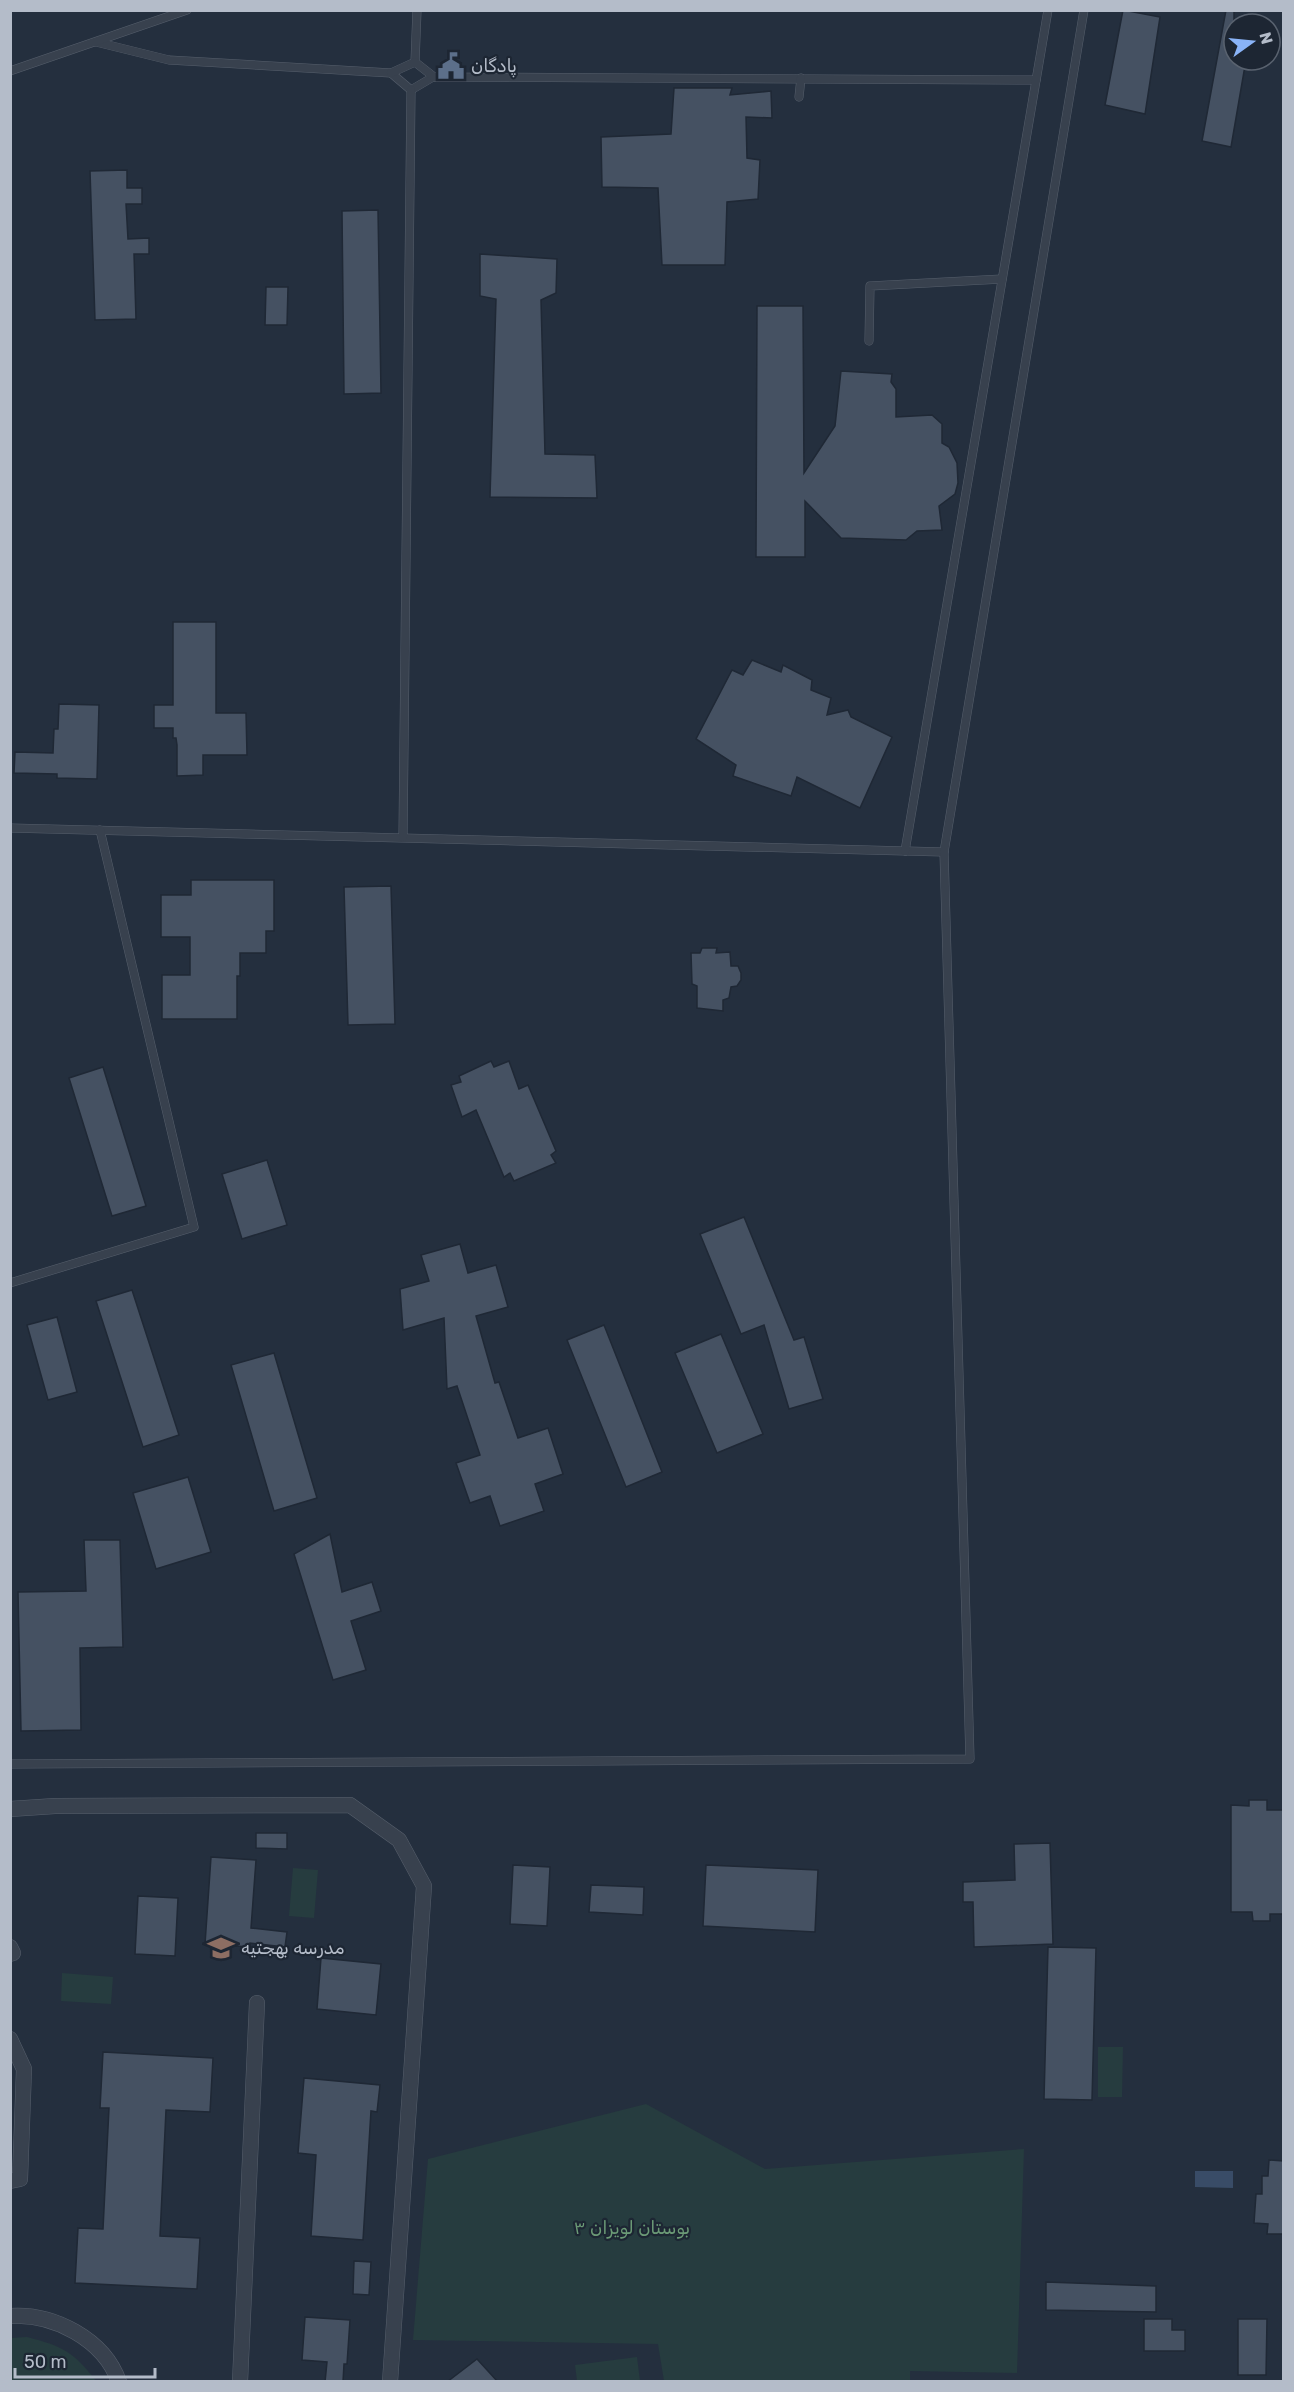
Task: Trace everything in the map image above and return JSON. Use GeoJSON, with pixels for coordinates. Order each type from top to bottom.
{"type":"FeatureCollection","features":[{"type":"Feature","properties":{"kind":"street"},"geometry":{"type":"LineString","coordinates":[[10,1809],[56,1806],[350,1805],[399,1840],[424,1886],[390,2382]]}},
{"type":"Feature","properties":{"kind":"street"},"geometry":{"type":"LineString","coordinates":[[10,1947],[13,1953],[10,1954]]}},
{"type":"Feature","properties":{"kind":"street"},"geometry":{"type":"LineString","coordinates":[[240,2382],[257,2003]]}},
{"type":"Feature","properties":{"kind":"street"},"geometry":{"type":"LineString","coordinates":[[10,2039],[24,2069],[20,2179],[10,2181]]}},
{"type":"Feature","properties":{"kind":"street"},"geometry":{"type":"LineString","coordinates":[[10,2316],[28,2315],[63,2324],[94,2345],[116,2374],[119,2382]]}},
{"type":"Feature","properties":{"kind":"lane"},"geometry":{"type":"LineString","coordinates":[[10,71],[187,10]]}},
{"type":"Feature","properties":{"kind":"lane"},"geometry":{"type":"LineString","coordinates":[[415,62],[417,10]]}},
{"type":"Feature","properties":{"kind":"lane"},"geometry":{"type":"LineString","coordinates":[[905,851],[1048,10]]}},
{"type":"Feature","properties":{"kind":"lane"},"geometry":{"type":"LineString","coordinates":[[10,1764],[969,1759],[944,852],[1084,10]]}},
{"type":"Feature","properties":{"kind":"lane"},"geometry":{"type":"LineString","coordinates":[[96,42],[169,60],[391,73],[415,62]]}},
{"type":"Feature","properties":{"kind":"lane"},"geometry":{"type":"LineString","coordinates":[[415,62],[434,77]]}},
{"type":"Feature","properties":{"kind":"lane"},"geometry":{"type":"LineString","coordinates":[[391,73],[411,90]]}},
{"type":"Feature","properties":{"kind":"lane"},"geometry":{"type":"LineString","coordinates":[[411,90],[434,77],[1036,80]]}},
{"type":"Feature","properties":{"kind":"lane"},"geometry":{"type":"LineString","coordinates":[[800,97],[801,78]]}},
{"type":"Feature","properties":{"kind":"lane"},"geometry":{"type":"LineString","coordinates":[[403,837],[411,90]]}},
{"type":"Feature","properties":{"kind":"lane"},"geometry":{"type":"LineString","coordinates":[[869,341],[870,286],[1002,279]]}},
{"type":"Feature","properties":{"kind":"lane"},"geometry":{"type":"LineString","coordinates":[[10,828],[944,852]]}},
{"type":"Feature","properties":{"kind":"lane"},"geometry":{"type":"LineString","coordinates":[[10,1283],[194,1227],[100,831]]}},
{"type":"Feature","properties":{"kind":"green space"},"geometry":{"type":"Polygon","coordinates":[[[293,1868],[318,1870],[314,1918],[289,1916],[293,1868]]]}},
{"type":"Feature","properties":{"kind":"green space"},"geometry":{"type":"Polygon","coordinates":[[[62,1973],[113,1977],[111,2004],[61,2001],[62,1973]]]}},
{"type":"Feature","properties":{"kind":"green space"},"geometry":{"type":"Polygon","coordinates":[[[1098,2047],[1123,2047],[1122,2097],[1098,2097],[1098,2047]]]}},
{"type":"Feature","properties":{"kind":"green space","name":"بوستان لویزان ۳"},"geometry":{"type":"Polygon","coordinates":[[[646,2104],[765,2169],[1024,2149],[1017,2373],[910,2371],[910,2382],[664,2381],[658,2344],[413,2340],[428,2159],[646,2104]]]}},
{"type":"Feature","properties":{"kind":"green space"},"geometry":{"type":"Polygon","coordinates":[[[27,2337],[58,2347],[74,2357],[96,2381],[11,2381],[11,2338],[27,2337]]]}},
{"type":"Feature","properties":{"kind":"green space"},"geometry":{"type":"Polygon","coordinates":[[[637,2357],[640,2381],[577,2381],[575,2365],[637,2357]]]}},
{"type":"Feature","properties":{"kind":"water"},"geometry":{"type":"Polygon","coordinates":[[[1195,2171],[1233,2171],[1233,2188],[1195,2187],[1195,2171]]]}},
{"type":"Feature","properties":{"kind":"building"},"geometry":{"type":"Polygon","coordinates":[[[1123,10],[1160,17],[1145,114],[1105,105],[1123,10]]]}},
{"type":"Feature","properties":{"kind":"building"},"geometry":{"type":"Polygon","coordinates":[[[1222,32],[1222,72],[1244,72],[1231,147],[1202,141],[1222,32]]]}},
{"type":"Feature","properties":{"kind":"building"},"geometry":{"type":"Polygon","coordinates":[[[674,88],[732,88],[730,95],[771,91],[772,118],[746,117],[747,158],[760,160],[758,199],[727,202],[725,265],[662,265],[658,188],[602,187],[601,137],[671,134],[674,88]]]}},
{"type":"Feature","properties":{"kind":"building"},"geometry":{"type":"Polygon","coordinates":[[[127,170],[127,188],[142,188],[142,204],[126,204],[128,239],[149,238],[149,254],[134,254],[136,319],[95,320],[90,171],[127,170]]]}},
{"type":"Feature","properties":{"kind":"building"},"geometry":{"type":"Polygon","coordinates":[[[378,210],[381,393],[344,394],[342,211],[378,210]]]}},
{"type":"Feature","properties":{"kind":"building"},"geometry":{"type":"Polygon","coordinates":[[[480,254],[557,259],[556,293],[541,300],[545,454],[595,455],[597,498],[490,497],[496,299],[480,296],[480,254]]]}},
{"type":"Feature","properties":{"kind":"building"},"geometry":{"type":"Polygon","coordinates":[[[266,287],[288,287],[287,325],[265,325],[266,287]]]}},
{"type":"Feature","properties":{"kind":"building"},"geometry":{"type":"Polygon","coordinates":[[[757,306],[803,306],[804,473],[835,426],[841,371],[892,374],[891,382],[896,389],[896,417],[932,415],[942,424],[942,443],[949,447],[957,463],[958,483],[955,494],[939,506],[942,530],[917,531],[906,540],[841,538],[805,501],[805,557],[756,557],[757,306]]]}},
{"type":"Feature","properties":{"kind":"building"},"geometry":{"type":"Polygon","coordinates":[[[173,622],[216,622],[216,713],[246,713],[247,755],[203,755],[203,775],[177,776],[177,745],[176,738],[173,738],[173,728],[154,728],[154,705],[173,705],[173,622]]]}},
{"type":"Feature","properties":{"kind":"building"},"geometry":{"type":"Polygon","coordinates":[[[752,660],[781,672],[783,665],[812,680],[811,690],[831,698],[827,715],[848,710],[851,717],[892,737],[860,808],[797,777],[791,796],[733,776],[736,765],[696,739],[732,670],[743,675],[752,660]]]}},
{"type":"Feature","properties":{"kind":"building"},"geometry":{"type":"Polygon","coordinates":[[[59,704],[99,705],[97,779],[57,778],[57,774],[14,773],[15,752],[53,753],[54,729],[58,729],[59,704]]]}},
{"type":"Feature","properties":{"kind":"building"},"geometry":{"type":"Polygon","coordinates":[[[191,880],[274,880],[274,931],[266,931],[266,953],[240,953],[240,976],[237,976],[237,1019],[162,1019],[162,975],[190,975],[190,937],[161,937],[161,895],[191,895],[191,880]]]}},
{"type":"Feature","properties":{"kind":"building"},"geometry":{"type":"Polygon","coordinates":[[[391,886],[395,1024],[348,1025],[344,887],[391,886]]]}},
{"type":"Feature","properties":{"kind":"building"},"geometry":{"type":"Polygon","coordinates":[[[702,948],[717,948],[716,953],[730,952],[731,966],[738,966],[741,973],[741,980],[737,986],[731,987],[729,998],[723,1000],[723,1011],[697,1008],[697,986],[692,984],[691,953],[700,953],[702,948]]]}},
{"type":"Feature","properties":{"kind":"building"},"geometry":{"type":"Polygon","coordinates":[[[491,1061],[494,1067],[509,1061],[519,1089],[528,1085],[556,1151],[551,1155],[556,1163],[514,1181],[510,1173],[504,1177],[476,1110],[462,1117],[451,1085],[461,1082],[459,1076],[491,1061]]]}},
{"type":"Feature","properties":{"kind":"building"},"geometry":{"type":"Polygon","coordinates":[[[103,1067],[146,1206],[112,1216],[69,1078],[103,1067]]]}},
{"type":"Feature","properties":{"kind":"building"},"geometry":{"type":"Polygon","coordinates":[[[267,1160],[287,1225],[242,1239],[222,1174],[267,1160]]]}},
{"type":"Feature","properties":{"kind":"building"},"geometry":{"type":"Polygon","coordinates":[[[744,1217],[794,1340],[804,1337],[823,1399],[789,1409],[764,1325],[741,1334],[700,1234],[744,1217]]]}},
{"type":"Feature","properties":{"kind":"building"},"geometry":{"type":"Polygon","coordinates":[[[460,1244],[468,1273],[496,1265],[508,1307],[476,1316],[495,1383],[499,1382],[518,1438],[548,1428],[563,1474],[535,1484],[544,1511],[500,1526],[490,1496],[470,1503],[456,1463],[480,1455],[457,1386],[447,1389],[444,1318],[403,1330],[400,1289],[429,1281],[421,1255],[460,1244]]]}},
{"type":"Feature","properties":{"kind":"building"},"geometry":{"type":"Polygon","coordinates":[[[132,1290],[179,1435],[143,1447],[96,1301],[132,1290]]]}},
{"type":"Feature","properties":{"kind":"building"},"geometry":{"type":"Polygon","coordinates":[[[57,1317],[77,1392],[48,1400],[27,1325],[57,1317]]]}},
{"type":"Feature","properties":{"kind":"building"},"geometry":{"type":"Polygon","coordinates":[[[604,1325],[662,1472],[626,1487],[567,1340],[604,1325]]]}},
{"type":"Feature","properties":{"kind":"building"},"geometry":{"type":"Polygon","coordinates":[[[721,1334],[763,1434],[717,1453],[675,1353],[721,1334]]]}},
{"type":"Feature","properties":{"kind":"building"},"geometry":{"type":"Polygon","coordinates":[[[274,1353],[317,1498],[274,1511],[231,1365],[274,1353]]]}},
{"type":"Feature","properties":{"kind":"building"},"geometry":{"type":"Polygon","coordinates":[[[188,1477],[211,1552],[156,1569],[133,1493],[188,1477]]]}},
{"type":"Feature","properties":{"kind":"building"},"geometry":{"type":"Polygon","coordinates":[[[330,1534],[342,1592],[372,1582],[381,1611],[351,1621],[366,1670],[333,1680],[294,1554],[330,1534]]]}},
{"type":"Feature","properties":{"kind":"building"},"geometry":{"type":"Polygon","coordinates":[[[84,1540],[120,1540],[123,1647],[80,1648],[81,1730],[21,1731],[18,1592],[86,1591],[84,1540]]]}},
{"type":"Feature","properties":{"kind":"building"},"geometry":{"type":"Polygon","coordinates":[[[1249,1800],[1267,1800],[1267,1810],[1284,1810],[1284,1914],[1270,1914],[1270,1921],[1253,1921],[1252,1912],[1231,1912],[1231,1805],[1249,1806],[1249,1800]]]}},
{"type":"Feature","properties":{"kind":"building"},"geometry":{"type":"Polygon","coordinates":[[[256,1833],[287,1833],[287,1849],[256,1848],[256,1833]]]}},
{"type":"Feature","properties":{"kind":"building"},"geometry":{"type":"Polygon","coordinates":[[[1050,1843],[1053,1944],[974,1947],[973,1902],[963,1902],[963,1882],[1015,1880],[1014,1844],[1050,1843]]]}},
{"type":"Feature","properties":{"kind":"building"},"geometry":{"type":"Polygon","coordinates":[[[211,1857],[256,1860],[251,1928],[287,1932],[285,1947],[250,1943],[250,1947],[205,1944],[211,1857]]]}},
{"type":"Feature","properties":{"kind":"building"},"geometry":{"type":"Polygon","coordinates":[[[513,1865],[550,1867],[547,1926],[510,1924],[513,1865]]]}},
{"type":"Feature","properties":{"kind":"building"},"geometry":{"type":"Polygon","coordinates":[[[706,1865],[818,1870],[815,1932],[703,1926],[706,1865]]]}},
{"type":"Feature","properties":{"kind":"building"},"geometry":{"type":"Polygon","coordinates":[[[591,1885],[644,1887],[643,1915],[589,1912],[591,1885]]]}},
{"type":"Feature","properties":{"kind":"building"},"geometry":{"type":"Polygon","coordinates":[[[138,1896],[178,1898],[175,1956],[135,1954],[138,1896]]]}},
{"type":"Feature","properties":{"kind":"building"},"geometry":{"type":"Polygon","coordinates":[[[1048,1947],[1096,1948],[1092,2100],[1044,2099],[1048,1947]]]}},
{"type":"Feature","properties":{"kind":"building"},"geometry":{"type":"Polygon","coordinates":[[[321,1958],[381,1964],[376,2015],[317,2009],[321,1958]]]}},
{"type":"Feature","properties":{"kind":"building"},"geometry":{"type":"Polygon","coordinates":[[[103,2052],[213,2058],[210,2112],[166,2110],[160,2236],[200,2238],[197,2289],[75,2283],[78,2228],[103,2229],[109,2108],[100,2108],[103,2052]]]}},
{"type":"Feature","properties":{"kind":"building"},"geometry":{"type":"Polygon","coordinates":[[[304,2078],[380,2085],[377,2112],[371,2111],[363,2240],[311,2236],[316,2155],[298,2153],[304,2078]]]}},
{"type":"Feature","properties":{"kind":"building"},"geometry":{"type":"Polygon","coordinates":[[[1269,2160],[1284,2161],[1284,2234],[1267,2234],[1268,2224],[1254,2223],[1256,2194],[1262,2194],[1262,2176],[1268,2176],[1269,2160]]]}},
{"type":"Feature","properties":{"kind":"building"},"geometry":{"type":"Polygon","coordinates":[[[354,2261],[371,2262],[369,2295],[353,2294],[354,2261]]]}},
{"type":"Feature","properties":{"kind":"building"},"geometry":{"type":"Polygon","coordinates":[[[1046,2282],[1156,2286],[1156,2312],[1046,2310],[1046,2282]]]}},
{"type":"Feature","properties":{"kind":"building"},"geometry":{"type":"Polygon","coordinates":[[[305,2317],[350,2320],[347,2364],[344,2364],[343,2382],[325,2382],[327,2362],[302,2360],[305,2317]]]}},
{"type":"Feature","properties":{"kind":"building"},"geometry":{"type":"Polygon","coordinates":[[[1144,2319],[1172,2319],[1172,2330],[1185,2330],[1185,2351],[1144,2351],[1144,2319]]]}},
{"type":"Feature","properties":{"kind":"building"},"geometry":{"type":"Polygon","coordinates":[[[1238,2319],[1267,2319],[1266,2375],[1238,2375],[1238,2319]]]}},
{"type":"Feature","properties":{"kind":"building"},"geometry":{"type":"Polygon","coordinates":[[[477,2359],[498,2382],[447,2382],[477,2359]]]}},
{"type":"Feature","properties":{"kind":"place","name":"پادگان"},"geometry":{"type":"Point","coordinates":[451,66]}},
{"type":"Feature","properties":{"kind":"place","name":"مدرسه بهجتیه"},"geometry":{"type":"Point","coordinates":[221,1948]}}]}
